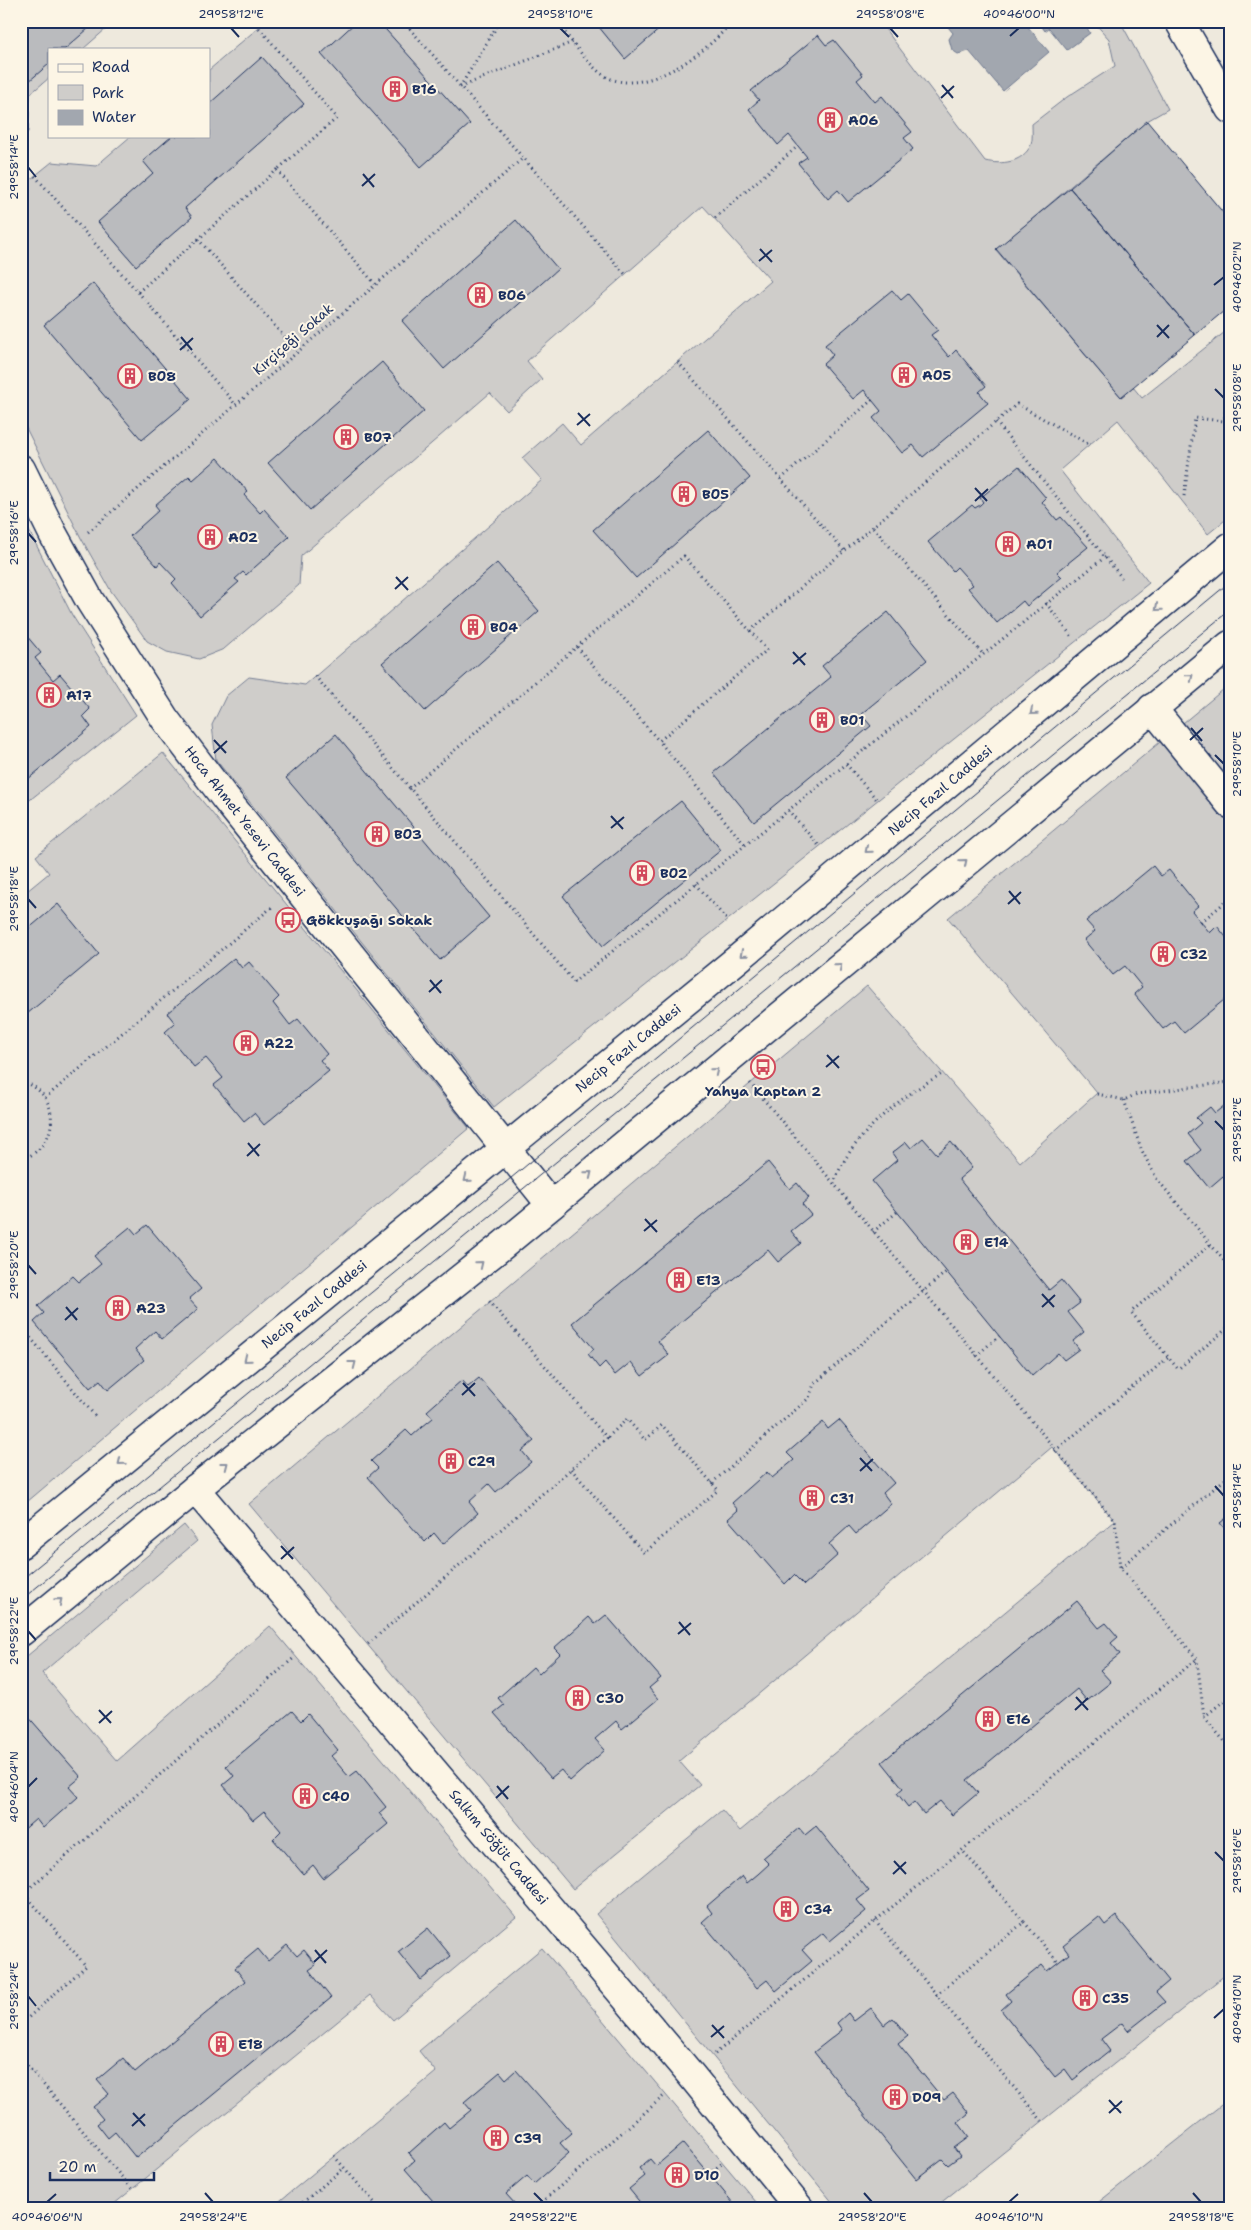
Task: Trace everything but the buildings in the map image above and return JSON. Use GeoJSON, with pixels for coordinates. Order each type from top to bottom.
{"type":"FeatureCollection","features":[{"type":"Feature","properties":{"kind":"main road"},"geometry":{"type":"LineString","coordinates":[[1179,21],[1226,95]]}},
{"type":"Feature","properties":{"kind":"main road","name":"Hoca Ahmet Yesevi Caddesi"},"geometry":{"type":"LineString","coordinates":[[21,469],[53,534],[90,601],[165,719],[225,798],[551,1205]]}},
{"type":"Feature","properties":{"kind":"main road","name":"Necip Fazıl Caddesi"},"geometry":{"type":"LineString","coordinates":[[21,1544],[740,957],[1230,547]]}},
{"type":"Feature","properties":{"kind":"main road"},"geometry":{"type":"LineString","coordinates":[[21,1632],[195,1489],[551,1205],[1230,644]]}},
{"type":"Feature","properties":{"kind":"main road"},"geometry":{"type":"LineString","coordinates":[[1152,708],[1230,804]]}},
{"type":"Feature","properties":{"kind":"main road","name":"Salkım Söğüt Caddesi"},"geometry":{"type":"LineString","coordinates":[[195,1489],[691,2074],[800,2209]]}},
{"type":"Feature","properties":{"kind":"path"},"geometry":{"type":"LineString","coordinates":[[404,21],[522,159],[625,274]]}},
{"type":"Feature","properties":{"kind":"path"},"geometry":{"type":"LineString","coordinates":[[460,87],[500,21]]}},
{"type":"Feature","properties":{"kind":"path"},"geometry":{"type":"LineString","coordinates":[[556,21],[599,72],[617,80],[645,82],[674,69],[702,52],[724,32],[732,21]]}},
{"type":"Feature","properties":{"kind":"path"},"geometry":{"type":"LineString","coordinates":[[138,292],[337,118],[259,28]]}},
{"type":"Feature","properties":{"kind":"path"},"geometry":{"type":"LineString","coordinates":[[460,87],[573,42]]}},
{"type":"Feature","properties":{"kind":"path"},"geometry":{"type":"LineString","coordinates":[[715,218],[798,146]]}},
{"type":"Feature","properties":{"kind":"path","name":"Kırçiçeği Sokak"},"geometry":{"type":"LineString","coordinates":[[81,538],[522,159]]}},
{"type":"Feature","properties":{"kind":"path"},"geometry":{"type":"LineString","coordinates":[[277,170],[375,284]]}},
{"type":"Feature","properties":{"kind":"path"},"geometry":{"type":"LineString","coordinates":[[35,176],[235,404]]}},
{"type":"Feature","properties":{"kind":"path"},"geometry":{"type":"LineString","coordinates":[[198,239],[297,351]]}},
{"type":"Feature","properties":{"kind":"path"},"geometry":{"type":"LineString","coordinates":[[678,362],[844,551]]}},
{"type":"Feature","properties":{"kind":"path"},"geometry":{"type":"LineString","coordinates":[[1224,421],[1230,377]]}},
{"type":"Feature","properties":{"kind":"path"},"geometry":{"type":"LineString","coordinates":[[781,479],[872,400]]}},
{"type":"Feature","properties":{"kind":"path"},"geometry":{"type":"LineString","coordinates":[[750,631],[1017,404],[1090,444]]}},
{"type":"Feature","properties":{"kind":"path"},"geometry":{"type":"LineString","coordinates":[[1184,496],[1195,418],[1230,422]]}},
{"type":"Feature","properties":{"kind":"path"},"geometry":{"type":"LineString","coordinates":[[996,422],[1122,578]]}},
{"type":"Feature","properties":{"kind":"path"},"geometry":{"type":"LineString","coordinates":[[873,526],[982,653]]}},
{"type":"Feature","properties":{"kind":"path"},"geometry":{"type":"LineString","coordinates":[[409,789],[684,556],[767,650],[658,741]]}},
{"type":"Feature","properties":{"kind":"path"},"geometry":{"type":"LineString","coordinates":[[315,676],[574,982],[982,653],[1105,557]]}},
{"type":"Feature","properties":{"kind":"path"},"geometry":{"type":"LineString","coordinates":[[1046,603],[1076,642]]}},
{"type":"Feature","properties":{"kind":"path"},"geometry":{"type":"LineString","coordinates":[[577,646],[745,845]]}},
{"type":"Feature","properties":{"kind":"path"},"geometry":{"type":"LineString","coordinates":[[846,764],[878,801]]}},
{"type":"Feature","properties":{"kind":"path"},"geometry":{"type":"LineString","coordinates":[[788,810],[820,847]]}},
{"type":"Feature","properties":{"kind":"path"},"geometry":{"type":"LineString","coordinates":[[696,884],[727,920]]}},
{"type":"Feature","properties":{"kind":"path"},"geometry":{"type":"LineString","coordinates":[[1201,922],[1230,898]]}},
{"type":"Feature","properties":{"kind":"path"},"geometry":{"type":"LineString","coordinates":[[45,1098],[274,906]]}},
{"type":"Feature","properties":{"kind":"path"},"geometry":{"type":"LineString","coordinates":[[834,1184],[845,1160],[864,1135],[908,1095],[942,1074]]}},
{"type":"Feature","properties":{"kind":"path"},"geometry":{"type":"LineString","coordinates":[[21,1081],[36,1088],[45,1098],[51,1110],[52,1124],[49,1137],[41,1148],[21,1160]]}},
{"type":"Feature","properties":{"kind":"path"},"geometry":{"type":"LineString","coordinates":[[1097,1094],[1124,1100],[1137,1094],[1230,1082]]}},
{"type":"Feature","properties":{"kind":"path"},"geometry":{"type":"LineString","coordinates":[[750,1083],[922,1292],[1116,1522],[1120,1567],[1197,1659],[1204,1717],[1230,1748]]}},
{"type":"Feature","properties":{"kind":"path"},"geometry":{"type":"LineString","coordinates":[[1124,1100],[1142,1151],[1157,1179],[1230,1268]]}},
{"type":"Feature","properties":{"kind":"path"},"geometry":{"type":"LineString","coordinates":[[873,1232],[897,1212]]}},
{"type":"Feature","properties":{"kind":"path"},"geometry":{"type":"LineString","coordinates":[[1210,1245],[1131,1312],[1178,1369],[1230,1326]]}},
{"type":"Feature","properties":{"kind":"path"},"geometry":{"type":"LineString","coordinates":[[712,1483],[809,1398],[814,1384],[946,1272]]}},
{"type":"Feature","properties":{"kind":"path"},"geometry":{"type":"LineString","coordinates":[[489,1301],[607,1438]]}},
{"type":"Feature","properties":{"kind":"path"},"geometry":{"type":"LineString","coordinates":[[21,1326],[95,1416]]}},
{"type":"Feature","properties":{"kind":"path"},"geometry":{"type":"LineString","coordinates":[[976,1356],[999,1336]]}},
{"type":"Feature","properties":{"kind":"path"},"geometry":{"type":"LineString","coordinates":[[1055,1451],[1169,1357]]}},
{"type":"Feature","properties":{"kind":"path"},"geometry":{"type":"LineString","coordinates":[[368,1644],[627,1419],[645,1440],[662,1425],[718,1490],[644,1553],[571,1469]]}},
{"type":"Feature","properties":{"kind":"path"},"geometry":{"type":"LineString","coordinates":[[1120,1567],[1230,1475]]}},
{"type":"Feature","properties":{"kind":"path"},"geometry":{"type":"LineString","coordinates":[[21,2024],[86,1966],[23,1894],[296,1656]]}},
{"type":"Feature","properties":{"kind":"path"},"geometry":{"type":"LineString","coordinates":[[712,2056],[1197,1659]]}},
{"type":"Feature","properties":{"kind":"path"},"geometry":{"type":"LineString","coordinates":[[1204,1717],[1230,1696]]}},
{"type":"Feature","properties":{"kind":"path"},"geometry":{"type":"LineString","coordinates":[[962,1850],[1058,1962]]}},
{"type":"Feature","properties":{"kind":"path"},"geometry":{"type":"LineString","coordinates":[[875,1921],[1042,2121]]}},
{"type":"Feature","properties":{"kind":"path"},"geometry":{"type":"LineString","coordinates":[[936,1995],[1024,1922]]}},
{"type":"Feature","properties":{"kind":"path"},"geometry":{"type":"LineString","coordinates":[[21,2058],[132,2189]]}},
{"type":"Feature","properties":{"kind":"path"},"geometry":{"type":"LineString","coordinates":[[534,2209],[666,2094]]}},
{"type":"Feature","properties":{"kind":"path"},"geometry":{"type":"LineString","coordinates":[[334,2156],[380,2209]]}},
{"type":"Feature","properties":{"kind":"path"},"geometry":{"type":"LineString","coordinates":[[709,2174],[723,2163]]}},
{"type":"Feature","properties":{"kind":"path"},"geometry":{"type":"LineString","coordinates":[[295,2209],[344,2168]]}},
{"type":"Feature","properties":{"kind":"green space"},"geometry":{"type":"Polygon","coordinates":[[[21,21],[115,21],[84,48],[48,48],[48,79],[30,94],[28,132],[21,137],[21,21]]]}},
{"type":"Feature","properties":{"kind":"green space"},"geometry":{"type":"Polygon","coordinates":[[[266,21],[879,21],[985,161],[998,163],[1011,161],[1022,156],[1031,145],[1032,124],[1067,97],[1115,66],[1109,39],[1093,21],[1120,21],[1168,109],[1147,121],[996,250],[1121,397],[1133,387],[1142,398],[1230,328],[1230,516],[1208,534],[1118,420],[1060,470],[1149,583],[494,1107],[216,760],[212,725],[226,696],[249,677],[305,685],[542,480],[522,458],[562,423],[581,445],[771,281],[703,206],[527,361],[542,379],[507,411],[490,393],[301,556],[299,585],[224,649],[199,659],[167,652],[147,641],[111,591],[81,538],[21,418],[21,187],[52,162],[96,166],[129,138],[210,138],[210,69],[266,21]]]}},
{"type":"Feature","properties":{"kind":"green space"},"geometry":{"type":"Polygon","coordinates":[[[21,515],[72,615],[136,715],[21,807],[21,515]]]}},
{"type":"Feature","properties":{"kind":"green space"},"geometry":{"type":"Polygon","coordinates":[[[1230,684],[1230,1971],[933,2209],[838,2209],[596,1914],[722,1810],[740,1831],[1115,1521],[1052,1447],[679,1761],[700,1785],[573,1889],[249,1504],[867,986],[1020,1162],[1097,1093],[948,918],[1230,684]]]}},
{"type":"Feature","properties":{"kind":"green space"},"geometry":{"type":"Polygon","coordinates":[[[163,753],[469,1128],[21,1507],[21,896],[49,873],[36,856],[163,753]]]}},
{"type":"Feature","properties":{"kind":"green space"},"geometry":{"type":"Polygon","coordinates":[[[184,1525],[197,1541],[42,1673],[117,1761],[270,1626],[516,1917],[393,2020],[370,1995],[108,2209],[21,2209],[21,1661],[184,1525]]]}},
{"type":"Feature","properties":{"kind":"green space"},"geometry":{"type":"Polygon","coordinates":[[[542,1948],[762,2209],[270,2209],[436,2072],[419,2051],[542,1948]]]}},
{"type":"Feature","properties":{"kind":"green space"},"geometry":{"type":"Polygon","coordinates":[[[1230,2098],[1230,2209],[1090,2209],[1230,2098]]]}},
{"type":"Feature","properties":{"kind":"water"},"geometry":{"type":"Polygon","coordinates":[[[943,21],[1023,21],[1049,52],[1003,91],[969,51],[958,54],[952,50],[949,39],[953,33],[943,21]]]}},
{"type":"Feature","properties":{"kind":"water"},"geometry":{"type":"Polygon","coordinates":[[[1038,21],[1083,21],[1090,33],[1067,50],[1049,28],[1045,31],[1038,21]]]}},
{"type":"Feature","properties":{"kind":"tram line"},"geometry":{"type":"LineString","coordinates":[[21,1580],[522,1169],[1230,582]]}},
{"type":"Feature","properties":{"kind":"tram line"},"geometry":{"type":"LineString","coordinates":[[21,1600],[1230,610]]}},
{"type":"Feature","properties":{"kind":"place","name":"B16"},"geometry":{"type":"Point","coordinates":[395,89]}},
{"type":"Feature","properties":{"kind":"place","name":"A06"},"geometry":{"type":"Point","coordinates":[830,120]}},
{"type":"Feature","properties":{"kind":"place","name":"B06"},"geometry":{"type":"Point","coordinates":[480,295]}},
{"type":"Feature","properties":{"kind":"place","name":"A05"},"geometry":{"type":"Point","coordinates":[904,375]}},
{"type":"Feature","properties":{"kind":"place","name":"B08"},"geometry":{"type":"Point","coordinates":[130,376]}},
{"type":"Feature","properties":{"kind":"place","name":"B07"},"geometry":{"type":"Point","coordinates":[346,437]}},
{"type":"Feature","properties":{"kind":"place","name":"B05"},"geometry":{"type":"Point","coordinates":[684,494]}},
{"type":"Feature","properties":{"kind":"place","name":"A02"},"geometry":{"type":"Point","coordinates":[210,537]}},
{"type":"Feature","properties":{"kind":"place","name":"A01"},"geometry":{"type":"Point","coordinates":[1008,544]}},
{"type":"Feature","properties":{"kind":"place","name":"B04"},"geometry":{"type":"Point","coordinates":[473,627]}},
{"type":"Feature","properties":{"kind":"place","name":"A17"},"geometry":{"type":"Point","coordinates":[49,695]}},
{"type":"Feature","properties":{"kind":"place","name":"B01"},"geometry":{"type":"Point","coordinates":[822,720]}},
{"type":"Feature","properties":{"kind":"place","name":"B03"},"geometry":{"type":"Point","coordinates":[377,834]}},
{"type":"Feature","properties":{"kind":"place","name":"B02"},"geometry":{"type":"Point","coordinates":[642,873]}},
{"type":"Feature","properties":{"kind":"place","name":"Gökkuşağı Sokak"},"geometry":{"type":"Point","coordinates":[288,920]}},
{"type":"Feature","properties":{"kind":"place","name":"C32"},"geometry":{"type":"Point","coordinates":[1163,954]}},
{"type":"Feature","properties":{"kind":"place","name":"A22"},"geometry":{"type":"Point","coordinates":[246,1043]}},
{"type":"Feature","properties":{"kind":"place","name":"Yahya Kaptan 2"},"geometry":{"type":"Point","coordinates":[763,1067]}},
{"type":"Feature","properties":{"kind":"place","name":"E14"},"geometry":{"type":"Point","coordinates":[966,1242]}},
{"type":"Feature","properties":{"kind":"place","name":"E13"},"geometry":{"type":"Point","coordinates":[679,1280]}},
{"type":"Feature","properties":{"kind":"place","name":"A23"},"geometry":{"type":"Point","coordinates":[118,1308]}},
{"type":"Feature","properties":{"kind":"place","name":"C29"},"geometry":{"type":"Point","coordinates":[451,1461]}},
{"type":"Feature","properties":{"kind":"place","name":"C31"},"geometry":{"type":"Point","coordinates":[812,1498]}},
{"type":"Feature","properties":{"kind":"place","name":"C30"},"geometry":{"type":"Point","coordinates":[578,1698]}},
{"type":"Feature","properties":{"kind":"place","name":"E16"},"geometry":{"type":"Point","coordinates":[988,1719]}},
{"type":"Feature","properties":{"kind":"place","name":"C40"},"geometry":{"type":"Point","coordinates":[305,1796]}},
{"type":"Feature","properties":{"kind":"place","name":"C34"},"geometry":{"type":"Point","coordinates":[786,1909]}},
{"type":"Feature","properties":{"kind":"place","name":"C35"},"geometry":{"type":"Point","coordinates":[1085,1998]}},
{"type":"Feature","properties":{"kind":"place","name":"E18"},"geometry":{"type":"Point","coordinates":[221,2044]}},
{"type":"Feature","properties":{"kind":"place","name":"D09"},"geometry":{"type":"Point","coordinates":[895,2097]}},
{"type":"Feature","properties":{"kind":"place","name":"C39"},"geometry":{"type":"Point","coordinates":[496,2138]}},
{"type":"Feature","properties":{"kind":"place","name":"D10"},"geometry":{"type":"Point","coordinates":[677,2175]}}]}
